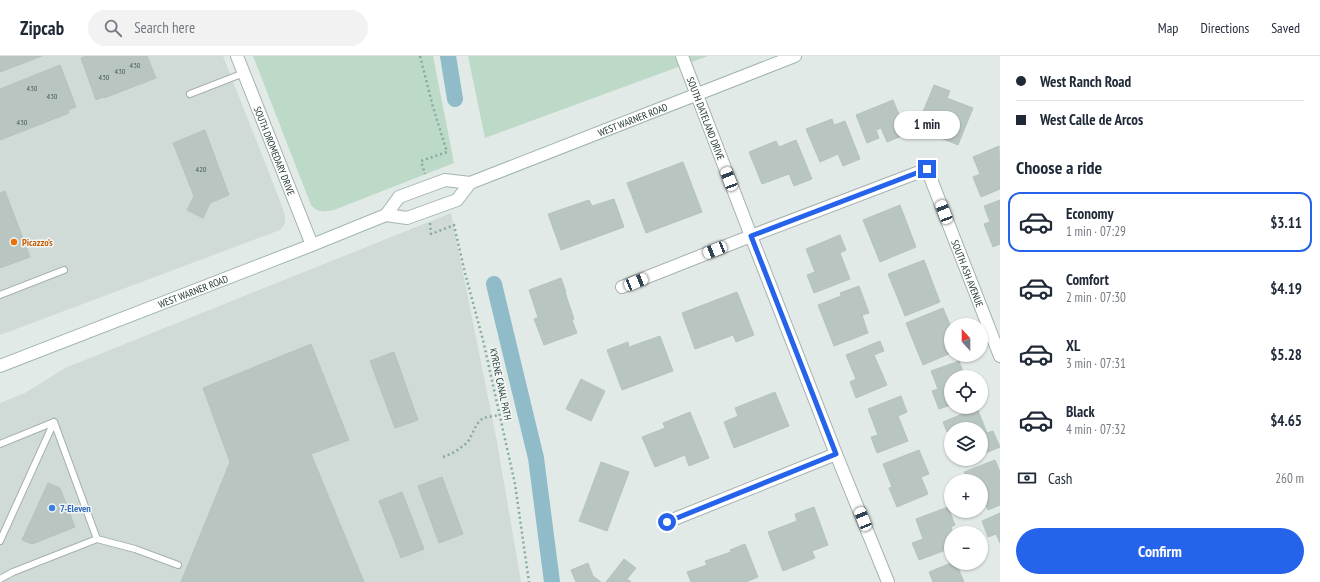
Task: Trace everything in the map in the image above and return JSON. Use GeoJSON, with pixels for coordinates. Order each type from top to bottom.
{"type":"FeatureCollection","features":[{"type":"Feature","properties":{"kind":"street","name":"SOUTH DROMEDARY DRIVE"},"geometry":{"type":"LineString","coordinates":[[237,56],[312,245]]}},
{"type":"Feature","properties":{"kind":"street","name":"SOUTH DATELAND DRIVE"},"geometry":{"type":"LineString","coordinates":[[682,56],[836,454],[888,582]]}},
{"type":"Feature","properties":{"kind":"street","name":"WEST WARNER ROAD"},"geometry":{"type":"LineString","coordinates":[[0,366],[386,215],[399,197],[445,180],[470,183],[794,56]]}},
{"type":"Feature","properties":{"kind":"street","name":"SOUTH ASH AVENUE"},"geometry":{"type":"LineString","coordinates":[[751,236],[927,169],[1000,356]]}},
{"type":"Feature","properties":{"kind":"street"},"geometry":{"type":"LineString","coordinates":[[386,215],[407,218],[457,200],[470,183]]}},
{"type":"Feature","properties":{"kind":"street"},"geometry":{"type":"LineString","coordinates":[[622,287],[751,236]]}},
{"type":"Feature","properties":{"kind":"street"},"geometry":{"type":"LineString","coordinates":[[667,522],[836,454]]}},
{"type":"Feature","properties":{"kind":"lane"},"geometry":{"type":"LineString","coordinates":[[190,94],[244,73]]}},
{"type":"Feature","properties":{"kind":"lane"},"geometry":{"type":"LineString","coordinates":[[0,295],[64,270]]}},
{"type":"Feature","properties":{"kind":"lane"},"geometry":{"type":"LineString","coordinates":[[0,444],[54,422]]}},
{"type":"Feature","properties":{"kind":"lane"},"geometry":{"type":"LineString","coordinates":[[54,422],[97,539]]}},
{"type":"Feature","properties":{"kind":"lane"},"geometry":{"type":"LineString","coordinates":[[0,541],[54,422]]}},
{"type":"Feature","properties":{"kind":"lane"},"geometry":{"type":"LineString","coordinates":[[0,579],[13,572],[97,539],[135,549],[178,565]]}},
{"type":"Feature","properties":{"kind":"path"},"geometry":{"type":"LineString","coordinates":[[420,56],[433,107],[447,152],[421,161],[425,171]]}},
{"type":"Feature","properties":{"kind":"path","name":"KYRENE CANAL PATH"},"geometry":{"type":"LineString","coordinates":[[430,224],[431,234],[454,225],[483,340],[515,484],[529,582]]}},
{"type":"Feature","properties":{"kind":"path"},"geometry":{"type":"LineString","coordinates":[[442,457],[454,452],[468,442],[477,424],[483,418],[499,415]]}},
{"type":"Feature","properties":{"kind":"shaded area"},"geometry":{"type":"Polygon","coordinates":[[[0,56],[223,56],[282,206],[285,216],[285,224],[280,230],[0,335],[0,56]]]}},
{"type":"Feature","properties":{"kind":"shaded area"},"geometry":{"type":"Polygon","coordinates":[[[451,213],[497,442],[521,582],[0,582],[0,403],[25,393],[65,368],[451,213]]]}},
{"type":"Feature","properties":{"kind":"green space"},"geometry":{"type":"Polygon","coordinates":[[[253,56],[433,56],[454,163],[334,210],[319,211],[311,205],[253,56]]]}},
{"type":"Feature","properties":{"kind":"green space"},"geometry":{"type":"Polygon","coordinates":[[[468,56],[708,56],[485,138],[468,56]]]}},
{"type":"Feature","properties":{"kind":"building"},"geometry":{"type":"Polygon","coordinates":[[[0,56],[42,56],[0,72],[0,56]]]}},
{"type":"Feature","properties":{"kind":"building"},"geometry":{"type":"Polygon","coordinates":[[[86,56],[147,56],[156,78],[96,100],[81,58],[86,56]]]}},
{"type":"Feature","properties":{"kind":"building"},"geometry":{"type":"Polygon","coordinates":[[[60,65],[76,107],[68,110],[69,113],[0,140],[0,89],[60,65]]]}},
{"type":"Feature","properties":{"kind":"building"},"geometry":{"type":"Polygon","coordinates":[[[934,85],[950,91],[947,98],[973,108],[958,145],[941,138],[942,134],[918,124],[934,85]]]}},
{"type":"Feature","properties":{"kind":"building"},"geometry":{"type":"Polygon","coordinates":[[[893,100],[907,134],[887,142],[881,128],[876,130],[879,138],[867,143],[856,115],[893,100]]]}},
{"type":"Feature","properties":{"kind":"building"},"geometry":{"type":"Polygon","coordinates":[[[832,119],[834,125],[845,121],[860,159],[843,166],[838,154],[820,162],[806,129],[832,119]]]}},
{"type":"Feature","properties":{"kind":"building"},"geometry":{"type":"Polygon","coordinates":[[[205,130],[229,195],[210,203],[203,218],[187,210],[194,196],[173,143],[205,130]]]}},
{"type":"Feature","properties":{"kind":"building"},"geometry":{"type":"Polygon","coordinates":[[[796,140],[812,179],[794,186],[789,174],[762,184],[749,152],[776,141],[779,147],[796,140]]]}},
{"type":"Feature","properties":{"kind":"building"},"geometry":{"type":"Polygon","coordinates":[[[999,146],[1000,189],[981,197],[973,177],[980,174],[973,157],[999,146]]]}},
{"type":"Feature","properties":{"kind":"building"},"geometry":{"type":"Polygon","coordinates":[[[683,162],[702,212],[646,233],[627,183],[683,162]]]}},
{"type":"Feature","properties":{"kind":"building"},"geometry":{"type":"Polygon","coordinates":[[[5,191],[30,257],[0,268],[0,193],[5,191]]]}},
{"type":"Feature","properties":{"kind":"building"},"geometry":{"type":"Polygon","coordinates":[[[614,199],[624,227],[561,250],[548,214],[589,200],[592,206],[614,199]]]}},
{"type":"Feature","properties":{"kind":"building"},"geometry":{"type":"Polygon","coordinates":[[[1000,200],[1000,244],[993,247],[984,224],[990,222],[984,206],[1000,200]]]}},
{"type":"Feature","properties":{"kind":"building"},"geometry":{"type":"Polygon","coordinates":[[[900,205],[916,247],[880,262],[863,220],[900,205]]]}},
{"type":"Feature","properties":{"kind":"building"},"geometry":{"type":"Polygon","coordinates":[[[840,235],[846,250],[840,253],[850,279],[814,293],[807,275],[815,272],[806,249],[840,235]]]}},
{"type":"Feature","properties":{"kind":"building"},"geometry":{"type":"Polygon","coordinates":[[[924,260],[940,302],[905,316],[888,274],[924,260]]]}},
{"type":"Feature","properties":{"kind":"building"},"geometry":{"type":"Polygon","coordinates":[[[561,278],[577,333],[544,345],[534,319],[538,317],[529,290],[561,278]]]}},
{"type":"Feature","properties":{"kind":"building"},"geometry":{"type":"Polygon","coordinates":[[[859,286],[869,313],[862,315],[868,333],[834,346],[818,305],[841,296],[840,293],[859,286]]]}},
{"type":"Feature","properties":{"kind":"building"},"geometry":{"type":"Polygon","coordinates":[[[737,292],[754,335],[736,342],[733,335],[695,349],[682,313],[737,292]]]}},
{"type":"Feature","properties":{"kind":"building"},"geometry":{"type":"Polygon","coordinates":[[[943,308],[947,318],[944,318],[944,356],[923,365],[906,323],[943,308]]]}},
{"type":"Feature","properties":{"kind":"building"},"geometry":{"type":"Polygon","coordinates":[[[660,336],[673,371],[622,390],[607,350],[628,342],[629,347],[660,336]]]}},
{"type":"Feature","properties":{"kind":"building"},"geometry":{"type":"Polygon","coordinates":[[[880,341],[884,351],[874,355],[887,385],[856,398],[850,382],[856,379],[846,355],[880,341]]]}},
{"type":"Feature","properties":{"kind":"building"},"geometry":{"type":"Polygon","coordinates":[[[311,344],[349,440],[311,454],[364,582],[181,582],[230,462],[203,388],[311,344]]]}},
{"type":"Feature","properties":{"kind":"building"},"geometry":{"type":"Polygon","coordinates":[[[394,352],[418,420],[395,428],[370,361],[394,352]]]}},
{"type":"Feature","properties":{"kind":"building"},"geometry":{"type":"Polygon","coordinates":[[[956,362],[959,362],[962,370],[944,370],[944,407],[939,409],[932,391],[938,389],[931,371],[956,362]]]}},
{"type":"Feature","properties":{"kind":"building"},"geometry":{"type":"Polygon","coordinates":[[[581,379],[605,391],[591,421],[566,409],[581,379]]]}},
{"type":"Feature","properties":{"kind":"building"},"geometry":{"type":"Polygon","coordinates":[[[775,392],[789,426],[734,448],[724,422],[738,416],[735,408],[775,392]]]}},
{"type":"Feature","properties":{"kind":"building"},"geometry":{"type":"Polygon","coordinates":[[[901,396],[907,412],[898,416],[908,441],[877,453],[871,437],[878,435],[868,409],[901,396]]]}},
{"type":"Feature","properties":{"kind":"building"},"geometry":{"type":"Polygon","coordinates":[[[690,412],[709,458],[689,466],[685,455],[655,467],[642,437],[665,428],[663,423],[690,412]]]}},
{"type":"Feature","properties":{"kind":"building"},"geometry":{"type":"Polygon","coordinates":[[[962,414],[979,414],[983,422],[944,422],[944,424],[943,422],[962,414]]]}},
{"type":"Feature","properties":{"kind":"building"},"geometry":{"type":"Polygon","coordinates":[[[993,431],[1000,447],[988,452],[988,433],[993,431]]]}},
{"type":"Feature","properties":{"kind":"building"},"geometry":{"type":"Polygon","coordinates":[[[919,450],[929,474],[921,477],[928,494],[897,507],[889,488],[892,487],[883,464],[919,450]]]}},
{"type":"Feature","properties":{"kind":"building"},"geometry":{"type":"Polygon","coordinates":[[[995,460],[1000,472],[1000,505],[988,510],[988,474],[965,474],[964,472],[980,466],[988,466],[988,463],[995,460]]]}},
{"type":"Feature","properties":{"kind":"building"},"geometry":{"type":"Polygon","coordinates":[[[601,462],[629,472],[607,531],[579,521],[601,462]]]}},
{"type":"Feature","properties":{"kind":"building"},"geometry":{"type":"Polygon","coordinates":[[[442,477],[463,534],[439,543],[418,486],[442,477]]]}},
{"type":"Feature","properties":{"kind":"building","name":"7-Eleven"},"geometry":{"type":"Polygon","coordinates":[[[48,483],[60,488],[75,527],[32,544],[22,540],[48,483]]]}},
{"type":"Feature","properties":{"kind":"building"},"geometry":{"type":"Polygon","coordinates":[[[402,492],[424,549],[401,558],[379,501],[402,492]]]}},
{"type":"Feature","properties":{"kind":"building"},"geometry":{"type":"Polygon","coordinates":[[[814,507],[828,545],[812,551],[815,558],[783,571],[768,532],[797,521],[795,514],[814,507]]]}},
{"type":"Feature","properties":{"kind":"building"},"geometry":{"type":"Polygon","coordinates":[[[944,508],[944,518],[952,518],[955,525],[944,526],[944,551],[919,560],[912,543],[923,539],[916,519],[944,508]]]}},
{"type":"Feature","properties":{"kind":"building"},"geometry":{"type":"Polygon","coordinates":[[[1000,513],[1000,543],[996,534],[988,537],[988,526],[984,526],[982,521],[1000,513]]]}},
{"type":"Feature","properties":{"kind":"building"},"geometry":{"type":"Polygon","coordinates":[[[745,544],[758,577],[746,582],[691,582],[687,572],[707,565],[705,561],[731,552],[730,550],[745,544]]]}},
{"type":"Feature","properties":{"kind":"building"},"geometry":{"type":"Polygon","coordinates":[[[624,559],[636,568],[627,579],[631,582],[606,582],[624,559]]]}},
{"type":"Feature","properties":{"kind":"building"},"geometry":{"type":"Polygon","coordinates":[[[588,563],[593,576],[601,582],[576,582],[571,570],[588,563]]]}},
{"type":"Feature","properties":{"kind":"building"},"geometry":{"type":"Polygon","coordinates":[[[944,566],[944,570],[959,570],[964,582],[933,582],[929,572],[944,566]]]}},
{"type":"Feature","properties":{"kind":"waterway"},"geometry":{"type":"LineString","coordinates":[[448,56],[455,99]]}},
{"type":"Feature","properties":{"kind":"waterway"},"geometry":{"type":"LineString","coordinates":[[494,284],[536,458],[552,582]]}},
{"type":"Feature","properties":{"kind":"place","name":"Picazzo’s"},"geometry":{"type":"Point","coordinates":[14,242]}},
{"type":"Feature","properties":{"kind":"place","name":"7-Eleven"},"geometry":{"type":"Point","coordinates":[52,508]}},
{"type":"Feature","properties":{"kind":"route"},"geometry":{"type":"LineString","coordinates":[[667,522],[836,454],[751,236],[927,169]]}}]}
